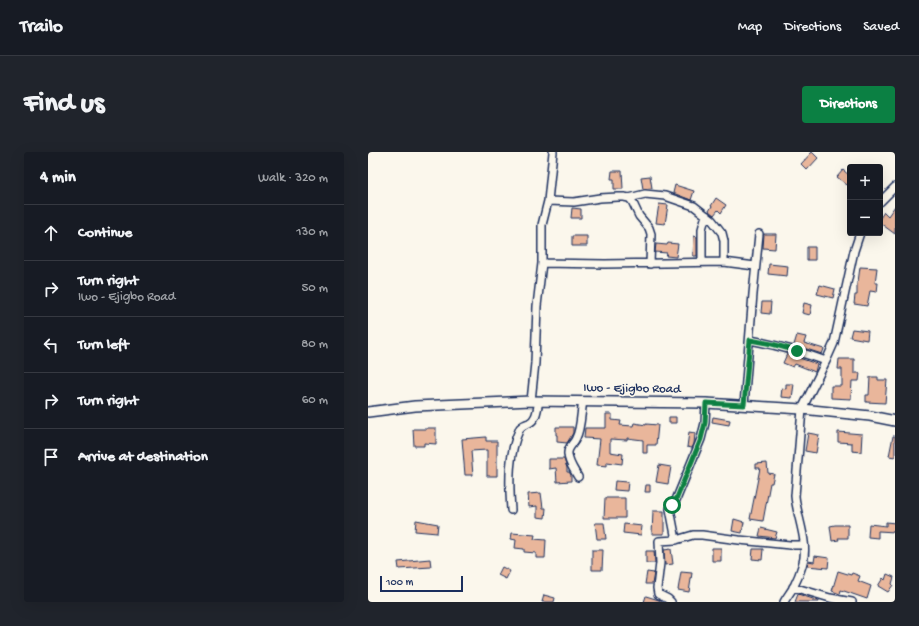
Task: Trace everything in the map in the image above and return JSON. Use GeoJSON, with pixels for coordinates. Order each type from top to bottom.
{"type":"FeatureCollection","features":[{"type":"Feature","properties":{"kind":"main road","name":"Iwo - Ejigbo Road"},"geometry":{"type":"LineString","coordinates":[[368,412],[415,406],[535,401],[706,403],[802,409],[870,416],[895,421]]}},
{"type":"Feature","properties":{"kind":"street"},"geometry":{"type":"LineString","coordinates":[[511,510],[510,467],[512,453],[520,428],[522,425],[531,422],[535,416],[537,306],[542,263],[542,225],[548,201],[553,152]]}},
{"type":"Feature","properties":{"kind":"street"},"geometry":{"type":"LineString","coordinates":[[882,200],[895,187]]}},
{"type":"Feature","properties":{"kind":"street"},"geometry":{"type":"LineString","coordinates":[[548,201],[574,202],[618,196],[629,198],[644,194],[665,196],[694,206],[712,220],[722,233],[724,241],[724,262]]}},
{"type":"Feature","properties":{"kind":"street"},"geometry":{"type":"LineString","coordinates":[[629,198],[649,228],[651,234],[650,264]]}},
{"type":"Feature","properties":{"kind":"street"},"geometry":{"type":"LineString","coordinates":[[702,262],[702,229],[706,215]]}},
{"type":"Feature","properties":{"kind":"street"},"geometry":{"type":"LineString","coordinates":[[744,405],[759,234]]}},
{"type":"Feature","properties":{"kind":"street"},"geometry":{"type":"LineString","coordinates":[[784,602],[793,587],[804,556],[803,536],[795,496],[802,409],[826,361],[836,336],[854,251],[859,236]]}},
{"type":"Feature","properties":{"kind":"street"},"geometry":{"type":"LineString","coordinates":[[542,263],[650,264],[724,262],[755,266]]}},
{"type":"Feature","properties":{"kind":"street"},"geometry":{"type":"LineString","coordinates":[[750,340],[788,348],[826,361]]}},
{"type":"Feature","properties":{"kind":"street"},"geometry":{"type":"LineString","coordinates":[[578,477],[568,459],[568,451],[577,437],[583,401]]}},
{"type":"Feature","properties":{"kind":"street"},"geometry":{"type":"LineString","coordinates":[[676,540],[670,510],[676,500],[701,439],[705,423],[706,403]]}},
{"type":"Feature","properties":{"kind":"street"},"geometry":{"type":"LineString","coordinates":[[671,602],[658,594],[657,588],[660,563],[659,541],[676,540],[702,535],[790,545],[804,545]]}},
{"type":"Feature","properties":{"kind":"street"},"geometry":{"type":"LineString","coordinates":[[793,587],[830,598],[852,602]]}},
{"type":"Feature","properties":{"kind":"building"},"geometry":{"type":"Polygon","coordinates":[[[812,152],[818,158],[807,170],[801,164],[812,152]]]}},
{"type":"Feature","properties":{"kind":"building"},"geometry":{"type":"Polygon","coordinates":[[[843,170],[847,173],[847,185],[837,177],[843,170]]]}},
{"type":"Feature","properties":{"kind":"building"},"geometry":{"type":"Polygon","coordinates":[[[612,171],[622,171],[623,189],[614,189],[614,179],[611,179],[612,171]]]}},
{"type":"Feature","properties":{"kind":"building"},"geometry":{"type":"Polygon","coordinates":[[[650,176],[652,188],[643,189],[641,177],[650,176]]]}},
{"type":"Feature","properties":{"kind":"building"},"geometry":{"type":"Polygon","coordinates":[[[675,185],[694,191],[691,200],[673,193],[675,185]]]}},
{"type":"Feature","properties":{"kind":"building"},"geometry":{"type":"Polygon","coordinates":[[[716,198],[726,205],[721,213],[718,210],[714,215],[709,211],[716,198]]]}},
{"type":"Feature","properties":{"kind":"building"},"geometry":{"type":"Polygon","coordinates":[[[659,204],[668,205],[665,224],[656,223],[659,204]]]}},
{"type":"Feature","properties":{"kind":"building"},"geometry":{"type":"Polygon","coordinates":[[[895,206],[895,234],[883,225],[884,212],[888,216],[895,206]]]}},
{"type":"Feature","properties":{"kind":"building"},"geometry":{"type":"Polygon","coordinates":[[[572,208],[581,209],[581,218],[571,218],[572,208]]]}},
{"type":"Feature","properties":{"kind":"building"},"geometry":{"type":"Polygon","coordinates":[[[764,234],[776,234],[775,249],[763,248],[764,234]]]}},
{"type":"Feature","properties":{"kind":"building"},"geometry":{"type":"Polygon","coordinates":[[[572,236],[587,236],[587,246],[572,246],[572,236]]]}},
{"type":"Feature","properties":{"kind":"building"},"geometry":{"type":"Polygon","coordinates":[[[694,236],[697,237],[697,256],[693,256],[694,236]]]}},
{"type":"Feature","properties":{"kind":"building"},"geometry":{"type":"Polygon","coordinates":[[[668,243],[678,244],[676,257],[666,256],[667,253],[655,252],[656,244],[667,245],[668,243]]]}},
{"type":"Feature","properties":{"kind":"building"},"geometry":{"type":"Polygon","coordinates":[[[807,247],[815,247],[815,260],[807,260],[807,247]]]}},
{"type":"Feature","properties":{"kind":"building"},"geometry":{"type":"Polygon","coordinates":[[[769,264],[788,266],[787,276],[768,274],[769,264]]]}},
{"type":"Feature","properties":{"kind":"building"},"geometry":{"type":"Polygon","coordinates":[[[860,267],[877,268],[875,283],[878,283],[877,292],[870,291],[867,306],[854,304],[855,295],[857,295],[857,282],[860,267]]]}},
{"type":"Feature","properties":{"kind":"building"},"geometry":{"type":"Polygon","coordinates":[[[820,285],[835,289],[833,298],[817,294],[820,285]]]}},
{"type":"Feature","properties":{"kind":"building"},"geometry":{"type":"Polygon","coordinates":[[[762,302],[771,302],[770,314],[761,313],[762,302]]]}},
{"type":"Feature","properties":{"kind":"building"},"geometry":{"type":"Polygon","coordinates":[[[804,303],[812,305],[810,315],[802,313],[804,303]]]}},
{"type":"Feature","properties":{"kind":"building"},"geometry":{"type":"Polygon","coordinates":[[[852,329],[868,331],[867,340],[850,337],[852,329]]]}},
{"type":"Feature","properties":{"kind":"building"},"geometry":{"type":"Polygon","coordinates":[[[797,335],[806,337],[804,343],[824,349],[822,354],[794,345],[797,335]]]}},
{"type":"Feature","properties":{"kind":"building"},"geometry":{"type":"Polygon","coordinates":[[[787,354],[817,364],[815,372],[795,364],[793,367],[783,363],[787,354]]]}},
{"type":"Feature","properties":{"kind":"building"},"geometry":{"type":"Polygon","coordinates":[[[839,359],[854,359],[854,373],[860,373],[859,381],[852,381],[851,399],[831,398],[831,386],[842,386],[842,369],[838,369],[839,359]]]}},
{"type":"Feature","properties":{"kind":"building"},"geometry":{"type":"Polygon","coordinates":[[[870,377],[878,377],[878,380],[887,380],[885,403],[866,402],[866,395],[869,395],[870,377]]]}},
{"type":"Feature","properties":{"kind":"building"},"geometry":{"type":"Polygon","coordinates":[[[786,384],[794,384],[792,398],[781,397],[782,388],[786,389],[786,384]]]}},
{"type":"Feature","properties":{"kind":"building"},"geometry":{"type":"Polygon","coordinates":[[[606,414],[612,414],[612,420],[621,421],[620,425],[633,426],[634,423],[658,425],[656,445],[647,445],[647,453],[643,453],[643,440],[627,438],[627,440],[610,439],[610,452],[623,454],[622,464],[607,462],[607,466],[597,465],[600,439],[584,438],[585,428],[606,428],[606,414]]]}},
{"type":"Feature","properties":{"kind":"building"},"geometry":{"type":"Polygon","coordinates":[[[669,417],[676,417],[676,423],[669,423],[669,417]]]}},
{"type":"Feature","properties":{"kind":"building"},"geometry":{"type":"Polygon","coordinates":[[[713,417],[730,420],[729,425],[712,422],[713,417]]]}},
{"type":"Feature","properties":{"kind":"building"},"geometry":{"type":"Polygon","coordinates":[[[556,427],[573,427],[573,433],[567,443],[557,442],[556,427]]]}},
{"type":"Feature","properties":{"kind":"building"},"geometry":{"type":"Polygon","coordinates":[[[436,428],[436,444],[424,443],[424,446],[414,446],[413,429],[436,428]]]}},
{"type":"Feature","properties":{"kind":"building"},"geometry":{"type":"Polygon","coordinates":[[[689,432],[695,433],[692,448],[687,447],[689,432]]]}},
{"type":"Feature","properties":{"kind":"building"},"geometry":{"type":"Polygon","coordinates":[[[838,432],[862,434],[861,452],[852,451],[852,443],[838,442],[838,432]]]}},
{"type":"Feature","properties":{"kind":"building"},"geometry":{"type":"Polygon","coordinates":[[[808,433],[819,435],[816,453],[805,451],[808,433]]]}},
{"type":"Feature","properties":{"kind":"building"},"geometry":{"type":"Polygon","coordinates":[[[893,436],[895,436],[895,457],[889,456],[893,436]]]}},
{"type":"Feature","properties":{"kind":"building"},"geometry":{"type":"Polygon","coordinates":[[[486,437],[486,441],[497,441],[497,476],[487,476],[487,450],[471,451],[473,475],[465,475],[462,439],[486,437]]]}},
{"type":"Feature","properties":{"kind":"building"},"geometry":{"type":"Polygon","coordinates":[[[549,459],[564,459],[567,472],[571,475],[571,481],[557,482],[556,468],[549,469],[549,459]]]}},
{"type":"Feature","properties":{"kind":"building"},"geometry":{"type":"Polygon","coordinates":[[[767,463],[768,473],[774,474],[772,483],[770,483],[763,521],[750,519],[760,468],[756,468],[756,464],[767,463]]]}},
{"type":"Feature","properties":{"kind":"building"},"geometry":{"type":"Polygon","coordinates":[[[659,465],[671,467],[668,484],[656,482],[659,465]]]}},
{"type":"Feature","properties":{"kind":"building"},"geometry":{"type":"Polygon","coordinates":[[[615,481],[628,482],[627,491],[614,490],[615,481]]]}},
{"type":"Feature","properties":{"kind":"building"},"geometry":{"type":"Polygon","coordinates":[[[646,485],[650,485],[650,492],[645,492],[646,485]]]}},
{"type":"Feature","properties":{"kind":"building"},"geometry":{"type":"Polygon","coordinates":[[[541,493],[543,508],[546,508],[545,518],[537,517],[537,506],[529,507],[528,494],[541,493]]]}},
{"type":"Feature","properties":{"kind":"building"},"geometry":{"type":"Polygon","coordinates":[[[605,498],[625,498],[625,518],[604,518],[605,498]]]}},
{"type":"Feature","properties":{"kind":"building"},"geometry":{"type":"Polygon","coordinates":[[[653,511],[664,511],[664,534],[652,534],[653,511]]]}},
{"type":"Feature","properties":{"kind":"building"},"geometry":{"type":"Polygon","coordinates":[[[734,519],[744,522],[742,533],[732,531],[734,519]]]}},
{"type":"Feature","properties":{"kind":"building"},"geometry":{"type":"Polygon","coordinates":[[[416,520],[438,524],[437,533],[415,531],[416,520]]]}},
{"type":"Feature","properties":{"kind":"building"},"geometry":{"type":"Polygon","coordinates":[[[886,522],[895,523],[895,532],[878,531],[878,538],[868,537],[869,524],[886,526],[886,522]]]}},
{"type":"Feature","properties":{"kind":"building"},"geometry":{"type":"Polygon","coordinates":[[[595,523],[604,523],[606,539],[597,539],[595,523]]]}},
{"type":"Feature","properties":{"kind":"building"},"geometry":{"type":"Polygon","coordinates":[[[624,524],[642,526],[641,535],[623,533],[624,524]]]}},
{"type":"Feature","properties":{"kind":"building"},"geometry":{"type":"Polygon","coordinates":[[[848,525],[848,538],[838,538],[839,540],[832,541],[830,526],[848,525]]]}},
{"type":"Feature","properties":{"kind":"building"},"geometry":{"type":"Polygon","coordinates":[[[761,528],[777,532],[775,538],[759,536],[761,528]]]}},
{"type":"Feature","properties":{"kind":"building"},"geometry":{"type":"Polygon","coordinates":[[[512,533],[535,535],[534,539],[546,540],[545,558],[536,558],[536,553],[524,552],[524,549],[515,548],[516,540],[511,539],[512,533]]]}},
{"type":"Feature","properties":{"kind":"building"},"geometry":{"type":"Polygon","coordinates":[[[712,548],[721,548],[721,561],[712,561],[712,548]]]}},
{"type":"Feature","properties":{"kind":"building"},"geometry":{"type":"Polygon","coordinates":[[[671,549],[673,564],[665,565],[664,550],[671,549]]]}},
{"type":"Feature","properties":{"kind":"building"},"geometry":{"type":"Polygon","coordinates":[[[753,549],[763,549],[762,560],[752,559],[753,549]]]}},
{"type":"Feature","properties":{"kind":"building"},"geometry":{"type":"Polygon","coordinates":[[[592,550],[603,550],[602,570],[592,570],[592,550]]]}},
{"type":"Feature","properties":{"kind":"building"},"geometry":{"type":"Polygon","coordinates":[[[646,551],[654,551],[655,563],[646,563],[646,551]]]}},
{"type":"Feature","properties":{"kind":"building"},"geometry":{"type":"Polygon","coordinates":[[[815,556],[829,558],[828,568],[807,566],[808,561],[814,562],[815,556]]]}},
{"type":"Feature","properties":{"kind":"building"},"geometry":{"type":"Polygon","coordinates":[[[430,559],[431,567],[399,569],[398,562],[430,559]]]}},
{"type":"Feature","properties":{"kind":"building"},"geometry":{"type":"Polygon","coordinates":[[[502,567],[510,571],[506,579],[498,575],[502,567]]]}},
{"type":"Feature","properties":{"kind":"building"},"geometry":{"type":"Polygon","coordinates":[[[838,571],[860,576],[858,581],[871,586],[867,599],[841,590],[840,594],[832,591],[838,571]]]}},
{"type":"Feature","properties":{"kind":"building"},"geometry":{"type":"Polygon","coordinates":[[[647,572],[654,573],[652,584],[645,584],[647,572]]]}},
{"type":"Feature","properties":{"kind":"building"},"geometry":{"type":"Polygon","coordinates":[[[681,572],[692,573],[689,592],[678,590],[681,572]]]}},
{"type":"Feature","properties":{"kind":"building"},"geometry":{"type":"Polygon","coordinates":[[[887,574],[894,577],[893,585],[888,592],[878,586],[883,578],[885,580],[887,574]]]}},
{"type":"Feature","properties":{"kind":"building"},"geometry":{"type":"Polygon","coordinates":[[[798,594],[819,601],[819,602],[795,602],[798,594]]]}},
{"type":"Feature","properties":{"kind":"building"},"geometry":{"type":"Polygon","coordinates":[[[544,595],[555,598],[554,602],[542,602],[544,595]]]}},
{"type":"Feature","properties":{"kind":"building"},"geometry":{"type":"Polygon","coordinates":[[[646,596],[662,601],[662,602],[644,602],[646,596]]]}},
{"type":"Feature","properties":{"kind":"route"},"geometry":{"type":"LineString","coordinates":[[672,505],[676,500],[701,439],[705,423],[706,403],[744,405],[750,340],[797,351]]}}]}
